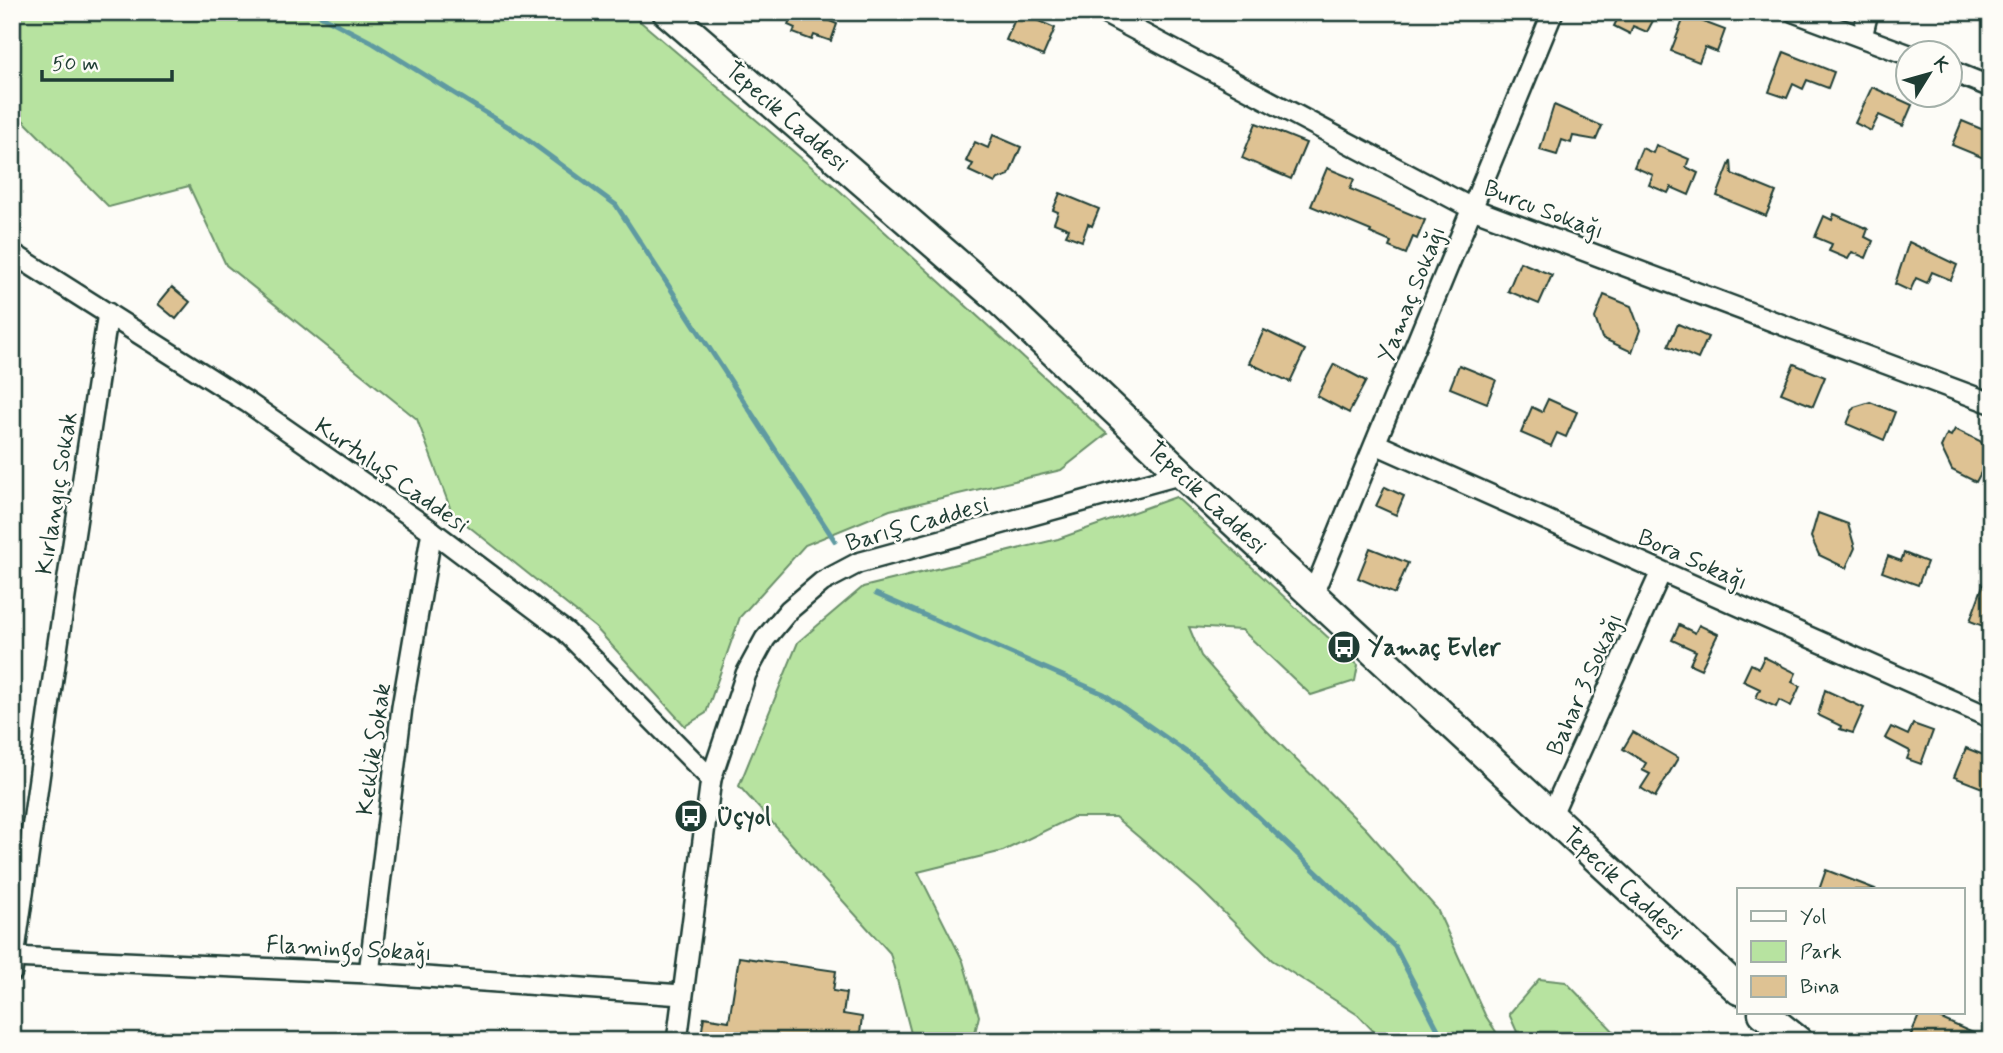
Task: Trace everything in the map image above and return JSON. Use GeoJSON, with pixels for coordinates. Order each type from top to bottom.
{"type":"FeatureCollection","features":[{"type":"Feature","properties":{"kind":"street","name":"Tepecik Caddesi"},"geometry":{"type":"LineString","coordinates":[[667,12],[997,298],[1182,474],[1737,988]]}},
{"type":"Feature","properties":{"kind":"street","name":"Burcu Sokağı"},"geometry":{"type":"LineString","coordinates":[[1102,12],[1473,209],[1991,403]]}},
{"type":"Feature","properties":{"kind":"street","name":"Yamaç Sokağı"},"geometry":{"type":"LineString","coordinates":[[1313,594],[1553,12]]}},
{"type":"Feature","properties":{"kind":"street"},"geometry":{"type":"LineString","coordinates":[[1794,12],[1895,50]]}},
{"type":"Feature","properties":{"kind":"street"},"geometry":{"type":"LineString","coordinates":[[1862,37],[1868,12]]}},
{"type":"Feature","properties":{"kind":"street"},"geometry":{"type":"LineString","coordinates":[[1965,77],[1991,87]]}},
{"type":"Feature","properties":{"kind":"street","name":"Kurtuluş Caddesi"},"geometry":{"type":"LineString","coordinates":[[12,253],[247,402],[432,531],[566,632],[711,779]]}},
{"type":"Feature","properties":{"kind":"street","name":"Kırlangıç Sokak"},"geometry":{"type":"LineString","coordinates":[[13,962],[108,313]]}},
{"type":"Feature","properties":{"kind":"street","name":"Bora Sokağı"},"geometry":{"type":"LineString","coordinates":[[1376,444],[1991,718]]}},
{"type":"Feature","properties":{"kind":"street","name":"Barış Caddesi"},"geometry":{"type":"LineString","coordinates":[[677,1041],[711,779],[746,674],[765,639],[789,610],[822,582],[858,563],[1182,474]]}},
{"type":"Feature","properties":{"kind":"street","name":"Keklik Sokak"},"geometry":{"type":"LineString","coordinates":[[369,973],[402,707],[432,531]]}},
{"type":"Feature","properties":{"kind":"street","name":"Bahar 3 Sokağı"},"geometry":{"type":"LineString","coordinates":[[1551,816],[1661,572]]}},
{"type":"Feature","properties":{"kind":"street","name":"Flamingo Sokağı"},"geometry":{"type":"LineString","coordinates":[[13,962],[369,973],[682,995]]}},
{"type":"Feature","properties":{"kind":"street"},"geometry":{"type":"LineString","coordinates":[[1764,1014],[1798,1041]]}},
{"type":"Feature","properties":{"kind":"green space"},"geometry":{"type":"Polygon","coordinates":[[[12,12],[629,12],[840,191],[1107,434],[1061,470],[890,510],[805,545],[740,617],[706,713],[685,726],[596,628],[452,513],[417,419],[226,265],[189,186],[109,207],[12,109],[12,12]]]}},
{"type":"Feature","properties":{"kind":"green space"},"geometry":{"type":"Polygon","coordinates":[[[1176,497],[1358,665],[1355,681],[1311,695],[1242,630],[1189,627],[1201,656],[1265,729],[1366,829],[1437,909],[1485,1015],[1502,1041],[1383,1041],[1358,1015],[1272,960],[1199,888],[1115,817],[1073,817],[1003,851],[918,872],[963,961],[979,1016],[973,1041],[913,1041],[890,953],[739,786],[798,642],[863,587],[1058,539],[1176,497]]]}},
{"type":"Feature","properties":{"kind":"green space"},"geometry":{"type":"Polygon","coordinates":[[[1539,979],[1566,982],[1623,1041],[1521,1041],[1509,1014],[1539,979]]]}},
{"type":"Feature","properties":{"kind":"building"},"geometry":{"type":"Polygon","coordinates":[[[792,12],[824,12],[822,18],[837,24],[831,41],[814,35],[812,40],[793,33],[795,28],[788,25],[792,12]]]}},
{"type":"Feature","properties":{"kind":"building"},"geometry":{"type":"Polygon","coordinates":[[[1018,12],[1055,28],[1043,56],[1006,40],[1018,12]]]}},
{"type":"Feature","properties":{"kind":"building"},"geometry":{"type":"Polygon","coordinates":[[[1604,12],[1645,12],[1655,17],[1647,32],[1633,26],[1630,34],[1614,26],[1618,18],[1604,12]]]}},
{"type":"Feature","properties":{"kind":"building"},"geometry":{"type":"Polygon","coordinates":[[[1685,15],[1725,30],[1717,52],[1705,47],[1699,62],[1671,51],[1685,15]]]}},
{"type":"Feature","properties":{"kind":"building"},"geometry":{"type":"Polygon","coordinates":[[[1784,52],[1834,72],[1828,88],[1807,80],[1803,89],[1793,84],[1787,98],[1769,92],[1784,52]]]}},
{"type":"Feature","properties":{"kind":"building"},"geometry":{"type":"Polygon","coordinates":[[[1872,87],[1895,97],[1895,108],[1911,108],[1903,126],[1879,115],[1871,131],[1855,123],[1872,87]]]}},
{"type":"Feature","properties":{"kind":"building"},"geometry":{"type":"Polygon","coordinates":[[[1554,105],[1602,126],[1596,140],[1573,136],[1571,143],[1562,140],[1557,155],[1540,150],[1554,105]]]}},
{"type":"Feature","properties":{"kind":"building"},"geometry":{"type":"Polygon","coordinates":[[[1962,121],[1991,133],[1991,161],[1952,145],[1962,121]]]}},
{"type":"Feature","properties":{"kind":"building"},"geometry":{"type":"Polygon","coordinates":[[[1256,123],[1306,143],[1291,179],[1242,158],[1256,123]]]}},
{"type":"Feature","properties":{"kind":"building"},"geometry":{"type":"Polygon","coordinates":[[[993,135],[1021,147],[1009,175],[995,183],[969,171],[973,164],[966,161],[975,142],[988,148],[993,135]]]}},
{"type":"Feature","properties":{"kind":"building"},"geometry":{"type":"Polygon","coordinates":[[[1656,145],[1689,159],[1686,167],[1698,173],[1689,195],[1671,187],[1668,193],[1649,185],[1653,175],[1634,167],[1642,148],[1653,153],[1656,145]]]}},
{"type":"Feature","properties":{"kind":"building"},"geometry":{"type":"Polygon","coordinates":[[[1731,160],[1732,174],[1776,192],[1766,216],[1717,196],[1731,160]]]}},
{"type":"Feature","properties":{"kind":"building"},"geometry":{"type":"Polygon","coordinates":[[[1327,168],[1354,179],[1350,189],[1425,220],[1417,239],[1413,237],[1406,254],[1389,247],[1391,242],[1370,233],[1371,231],[1311,206],[1327,168]]]}},
{"type":"Feature","properties":{"kind":"building"},"geometry":{"type":"Polygon","coordinates":[[[1060,193],[1099,209],[1092,226],[1088,224],[1082,241],[1066,235],[1069,229],[1054,223],[1058,212],[1053,210],[1060,193]]]}},
{"type":"Feature","properties":{"kind":"building"},"geometry":{"type":"Polygon","coordinates":[[[1834,214],[1868,229],[1865,237],[1873,241],[1866,258],[1852,252],[1848,259],[1829,251],[1832,244],[1815,237],[1824,216],[1832,220],[1834,214]]]}},
{"type":"Feature","properties":{"kind":"building"},"geometry":{"type":"Polygon","coordinates":[[[1909,242],[1957,265],[1951,280],[1932,272],[1927,283],[1916,278],[1910,291],[1895,284],[1909,242]]]}},
{"type":"Feature","properties":{"kind":"building"},"geometry":{"type":"Polygon","coordinates":[[[1520,262],[1552,275],[1539,304],[1508,291],[1520,262]]]}},
{"type":"Feature","properties":{"kind":"building"},"geometry":{"type":"Polygon","coordinates":[[[172,287],[190,302],[176,319],[158,304],[172,287]]]}},
{"type":"Feature","properties":{"kind":"building"},"geometry":{"type":"Polygon","coordinates":[[[1604,295],[1631,306],[1640,330],[1632,352],[1602,338],[1595,318],[1604,295]]]}},
{"type":"Feature","properties":{"kind":"building"},"geometry":{"type":"Polygon","coordinates":[[[1678,324],[1708,337],[1698,359],[1668,346],[1678,324]]]}},
{"type":"Feature","properties":{"kind":"building"},"geometry":{"type":"Polygon","coordinates":[[[1264,330],[1305,350],[1290,382],[1249,363],[1264,330]]]}},
{"type":"Feature","properties":{"kind":"building"},"geometry":{"type":"Polygon","coordinates":[[[1334,364],[1366,381],[1349,413],[1317,396],[1334,364]]]}},
{"type":"Feature","properties":{"kind":"building"},"geometry":{"type":"Polygon","coordinates":[[[1794,364],[1825,377],[1813,406],[1781,393],[1794,364]]]}},
{"type":"Feature","properties":{"kind":"building"},"geometry":{"type":"Polygon","coordinates":[[[1459,365],[1496,380],[1487,403],[1450,388],[1459,365]]]}},
{"type":"Feature","properties":{"kind":"building"},"geometry":{"type":"Polygon","coordinates":[[[1548,399],[1577,412],[1566,437],[1557,433],[1551,446],[1521,433],[1532,407],[1542,412],[1548,399]]]}},
{"type":"Feature","properties":{"kind":"building"},"geometry":{"type":"Polygon","coordinates":[[[1870,402],[1895,412],[1884,440],[1847,424],[1854,407],[1870,402]]]}},
{"type":"Feature","properties":{"kind":"building"},"geometry":{"type":"Polygon","coordinates":[[[1955,429],[1980,441],[1988,451],[1983,462],[1986,463],[1976,482],[1952,470],[1941,447],[1947,434],[1951,436],[1955,429]]]}},
{"type":"Feature","properties":{"kind":"building"},"geometry":{"type":"Polygon","coordinates":[[[1385,487],[1404,496],[1396,515],[1376,506],[1385,487]]]}},
{"type":"Feature","properties":{"kind":"building"},"geometry":{"type":"Polygon","coordinates":[[[1818,513],[1848,524],[1855,548],[1846,568],[1819,555],[1811,537],[1818,513]]]}},
{"type":"Feature","properties":{"kind":"building"},"geometry":{"type":"Polygon","coordinates":[[[1370,548],[1408,563],[1395,594],[1358,578],[1370,548]]]}},
{"type":"Feature","properties":{"kind":"building"},"geometry":{"type":"Polygon","coordinates":[[[1904,553],[1927,562],[1918,585],[1882,572],[1888,556],[1901,561],[1904,553]]]}},
{"type":"Feature","properties":{"kind":"building"},"geometry":{"type":"Polygon","coordinates":[[[1991,569],[1991,629],[1970,621],[1991,569]]]}},
{"type":"Feature","properties":{"kind":"building"},"geometry":{"type":"Polygon","coordinates":[[[1679,625],[1695,633],[1699,625],[1718,634],[1701,669],[1690,664],[1696,651],[1672,640],[1679,625]]]}},
{"type":"Feature","properties":{"kind":"building"},"geometry":{"type":"Polygon","coordinates":[[[1764,657],[1796,673],[1792,682],[1800,686],[1791,706],[1779,700],[1776,707],[1756,698],[1760,689],[1743,681],[1751,664],[1759,668],[1764,657]]]}},
{"type":"Feature","properties":{"kind":"building"},"geometry":{"type":"Polygon","coordinates":[[[1825,690],[1864,708],[1853,733],[1840,729],[1841,726],[1818,715],[1825,690]]]}},
{"type":"Feature","properties":{"kind":"building"},"geometry":{"type":"Polygon","coordinates":[[[1913,724],[1933,731],[1921,764],[1907,759],[1910,751],[1885,738],[1891,727],[1908,735],[1913,724]]]}},
{"type":"Feature","properties":{"kind":"building"},"geometry":{"type":"Polygon","coordinates":[[[1633,732],[1678,758],[1655,797],[1641,788],[1650,774],[1642,770],[1646,763],[1623,749],[1633,732]]]}},
{"type":"Feature","properties":{"kind":"building"},"geometry":{"type":"Polygon","coordinates":[[[1966,748],[1991,758],[1991,774],[1985,789],[1954,777],[1966,748]]]}},
{"type":"Feature","properties":{"kind":"building"},"geometry":{"type":"Polygon","coordinates":[[[1826,870],[1872,888],[1820,888],[1826,870]]]}},
{"type":"Feature","properties":{"kind":"building"},"geometry":{"type":"Polygon","coordinates":[[[739,957],[836,971],[833,991],[846,993],[843,1014],[862,1017],[859,1041],[731,1041],[701,1036],[704,1017],[729,1021],[739,957]]]}},
{"type":"Feature","properties":{"kind":"building"},"geometry":{"type":"Polygon","coordinates":[[[1920,1014],[1930,1014],[1991,1041],[1908,1041],[1920,1014]]]}},
{"type":"Feature","properties":{"kind":"waterway"},"geometry":{"type":"LineString","coordinates":[[314,12],[373,43],[517,132],[616,205],[835,541]]}},
{"type":"Feature","properties":{"kind":"waterway"},"geometry":{"type":"LineString","coordinates":[[876,594],[1104,694],[1202,763],[1395,947],[1444,1041]]}},
{"type":"Feature","properties":{"kind":"place","name":"Yamaç Evler"},"geometry":{"type":"Point","coordinates":[1344,647]}},
{"type":"Feature","properties":{"kind":"place","name":"Üçyol"},"geometry":{"type":"Point","coordinates":[691,816]}}]}
